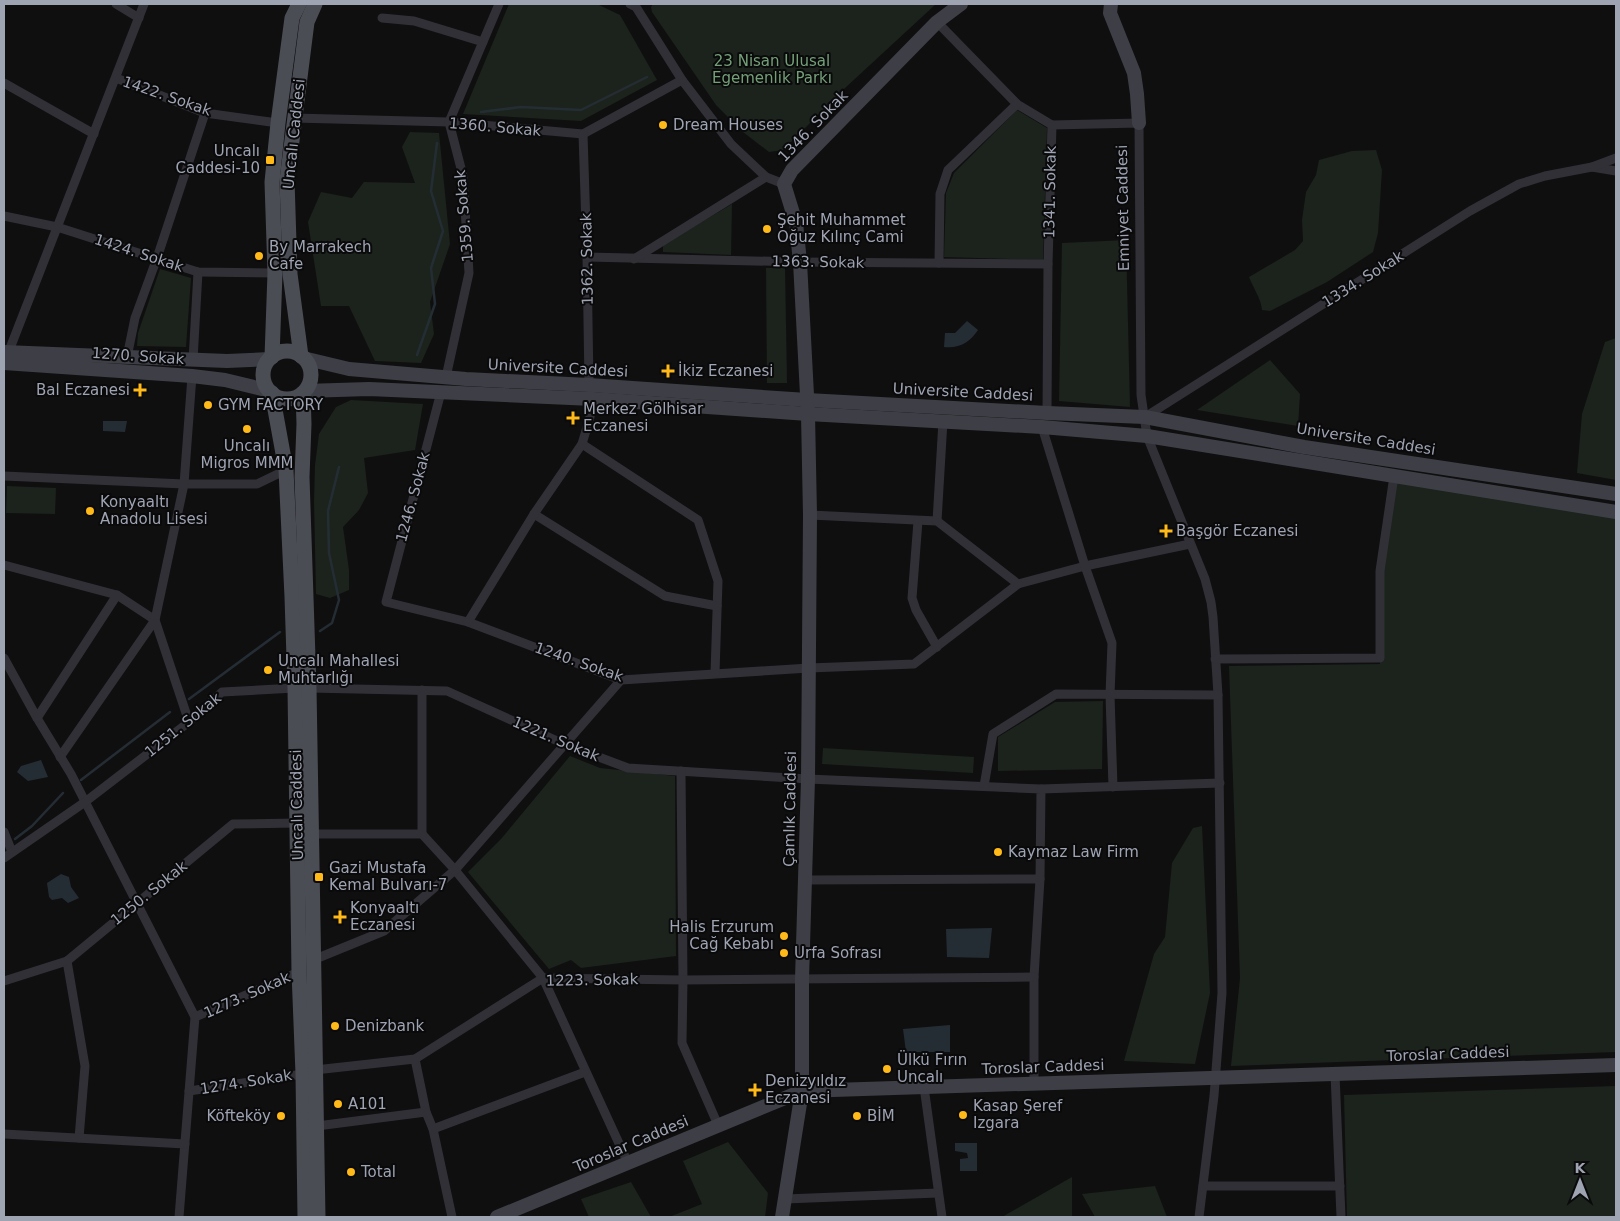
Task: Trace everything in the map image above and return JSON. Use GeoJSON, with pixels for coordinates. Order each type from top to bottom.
{"type":"FeatureCollection","features":[{"type":"Feature","properties":{"kind":"main road","name":"Uncalı Caddesi"},"geometry":{"type":"LineString","coordinates":[[271,358],[275,273],[272,182],[292,18],[298,4]]}},
{"type":"Feature","properties":{"kind":"main road","name":"Uncalı Caddesi"},"geometry":{"type":"LineString","coordinates":[[302,357],[290,274],[287,180],[307,22],[315,4]]}},
{"type":"Feature","properties":{"kind":"main road"},"geometry":{"type":"LineString","coordinates":[[286,352],[302,357],[310,369],[311,377],[304,392],[292,398],[284,399],[271,392],[266,385],[264,370],[271,358],[279,353],[286,352]]}},
{"type":"Feature","properties":{"kind":"main road","name":"Uncalı Caddesi"},"geometry":{"type":"LineString","coordinates":[[271,392],[286,470],[311,834],[313,960],[305,1217]]}},
{"type":"Feature","properties":{"kind":"main road","name":"Uncalı Caddesi"},"geometry":{"type":"LineString","coordinates":[[304,392],[302,688],[297,823],[299,972],[309,1072],[317,1126],[318,1217]]}},
{"type":"Feature","properties":{"kind":"street"},"geometry":{"type":"LineString","coordinates":[[116,4],[139,18]]}},
{"type":"Feature","properties":{"kind":"street"},"geometry":{"type":"LineString","coordinates":[[5,355],[144,4]]}},
{"type":"Feature","properties":{"kind":"street"},"geometry":{"type":"LineString","coordinates":[[449,122],[499,4]]}},
{"type":"Feature","properties":{"kind":"street","name":"1346. Sokak"},"geometry":{"type":"LineString","coordinates":[[807,400],[800,262],[796,223],[784,184],[792,170],[937,22],[961,4]]}},
{"type":"Feature","properties":{"kind":"street"},"geometry":{"type":"LineString","coordinates":[[635,5],[682,80],[731,144],[766,177],[784,184]]}},
{"type":"Feature","properties":{"kind":"street","name":"Emniyet Caddesi"},"geometry":{"type":"LineString","coordinates":[[1107,7],[1134,73],[1137,94],[1140,193],[1141,395],[1147,436],[1205,579],[1211,602],[1218,695],[1222,993],[1215,1078],[1199,1217]]}},
{"type":"Feature","properties":{"kind":"street"},"geometry":{"type":"LineString","coordinates":[[382,18],[414,21],[483,42]]}},
{"type":"Feature","properties":{"kind":"street","name":"1341. Sokak"},"geometry":{"type":"LineString","coordinates":[[937,22],[1017,104],[1052,125],[1044,420],[1085,566],[1112,643],[1110,695],[1112,787]]}},
{"type":"Feature","properties":{"kind":"street","name":"1422. Sokak"},"geometry":{"type":"LineString","coordinates":[[116,78],[205,112],[278,123]]}},
{"type":"Feature","properties":{"kind":"street"},"geometry":{"type":"LineString","coordinates":[[583,134],[682,80]]}},
{"type":"Feature","properties":{"kind":"street"},"geometry":{"type":"LineString","coordinates":[[4,83],[94,134]]}},
{"type":"Feature","properties":{"kind":"street"},"geometry":{"type":"LineString","coordinates":[[939,263],[940,194],[948,170],[1017,104]]}},
{"type":"Feature","properties":{"kind":"street"},"geometry":{"type":"LineString","coordinates":[[127,357],[135,318],[157,258],[205,112]]}},
{"type":"Feature","properties":{"kind":"street","name":"1360. Sokak"},"geometry":{"type":"LineString","coordinates":[[294,118],[449,122],[583,134]]}},
{"type":"Feature","properties":{"kind":"street","name":"1359. Sokak"},"geometry":{"type":"LineString","coordinates":[[446,377],[469,273],[462,176],[449,122]]}},
{"type":"Feature","properties":{"kind":"street"},"geometry":{"type":"LineString","coordinates":[[1052,125],[1139,123]]}},
{"type":"Feature","properties":{"kind":"street","name":"1362. Sokak"},"geometry":{"type":"LineString","coordinates":[[583,134],[589,385]]}},
{"type":"Feature","properties":{"kind":"street","name":"1334. Sokak"},"geometry":{"type":"LineString","coordinates":[[1145,417],[1470,211],[1519,184],[1545,176],[1592,167],[1616,158]]}},
{"type":"Feature","properties":{"kind":"street","name":"1334. Sokak"},"geometry":{"type":"LineString","coordinates":[[1592,167],[1616,171]]}},
{"type":"Feature","properties":{"kind":"street"},"geometry":{"type":"LineString","coordinates":[[634,259],[766,177]]}},
{"type":"Feature","properties":{"kind":"street","name":"1424. Sokak"},"geometry":{"type":"LineString","coordinates":[[4,216],[57,227],[198,272],[275,273]]}},
{"type":"Feature","properties":{"kind":"street","name":"1363. Sokak"},"geometry":{"type":"LineString","coordinates":[[587,257],[800,262],[1048,264]]}},
{"type":"Feature","properties":{"kind":"street"},"geometry":{"type":"LineString","coordinates":[[193,360],[198,272]]}},
{"type":"Feature","properties":{"kind":"street","name":"1270. Sokak"},"geometry":{"type":"LineString","coordinates":[[5,355],[193,360],[271,358]]}},
{"type":"Feature","properties":{"kind":"street","name":"1270. Sokak"},"geometry":{"type":"LineString","coordinates":[[5,355],[225,380],[271,392]]}},
{"type":"Feature","properties":{"kind":"street","name":"Universite Caddesi"},"geometry":{"type":"LineString","coordinates":[[302,357],[349,369],[807,400],[1044,420],[1616,512]]}},
{"type":"Feature","properties":{"kind":"street"},"geometry":{"type":"LineString","coordinates":[[60,757],[155,620],[184,484],[192,376]]}},
{"type":"Feature","properties":{"kind":"street","name":"Universite Caddesi"},"geometry":{"type":"LineString","coordinates":[[304,392],[369,389],[441,392],[593,399],[943,421],[1145,417],[1304,447],[1616,494]]}},
{"type":"Feature","properties":{"kind":"street","name":"1246. Sokak"},"geometry":{"type":"LineString","coordinates":[[386,602],[441,392]]}},
{"type":"Feature","properties":{"kind":"street"},"geometry":{"type":"LineString","coordinates":[[468,622],[534,514],[582,444],[593,399]]}},
{"type":"Feature","properties":{"kind":"street","name":"Çamlık Caddesi"},"geometry":{"type":"LineString","coordinates":[[782,1217],[802,1091],[802,979],[809,668],[810,515],[807,400]]}},
{"type":"Feature","properties":{"kind":"street"},"geometry":{"type":"LineString","coordinates":[[937,521],[943,421]]}},
{"type":"Feature","properties":{"kind":"street"},"geometry":{"type":"LineString","coordinates":[[582,444],[698,520],[718,581],[715,673]]}},
{"type":"Feature","properties":{"kind":"street"},"geometry":{"type":"LineString","coordinates":[[4,476],[184,484],[257,484],[286,470]]}},
{"type":"Feature","properties":{"kind":"street"},"geometry":{"type":"LineString","coordinates":[[1215,659],[1380,658],[1380,571],[1394,476]]}},
{"type":"Feature","properties":{"kind":"street"},"geometry":{"type":"LineString","coordinates":[[534,514],[665,596],[717,606]]}},
{"type":"Feature","properties":{"kind":"street"},"geometry":{"type":"LineString","coordinates":[[810,515],[937,521],[1018,584],[1085,566],[1190,544]]}},
{"type":"Feature","properties":{"kind":"street"},"geometry":{"type":"LineString","coordinates":[[918,521],[912,598],[916,610],[937,647]]}},
{"type":"Feature","properties":{"kind":"street"},"geometry":{"type":"LineString","coordinates":[[4,565],[117,595],[155,620],[189,722]]}},
{"type":"Feature","properties":{"kind":"street","name":"1240. Sokak"},"geometry":{"type":"LineString","coordinates":[[386,602],[468,622],[621,680],[715,673],[914,664],[1018,584]]}},
{"type":"Feature","properties":{"kind":"street"},"geometry":{"type":"LineString","coordinates":[[37,718],[117,595]]}},
{"type":"Feature","properties":{"kind":"street"},"geometry":{"type":"LineString","coordinates":[[4,658],[85,802],[195,1018],[179,1217]]}},
{"type":"Feature","properties":{"kind":"street"},"geometry":{"type":"LineString","coordinates":[[313,960],[384,931],[455,870],[621,680]]}},
{"type":"Feature","properties":{"kind":"street","name":"1221. Sokak"},"geometry":{"type":"LineString","coordinates":[[302,688],[447,691],[564,744],[628,768],[808,779],[1041,789],[1220,783]]}},
{"type":"Feature","properties":{"kind":"street","name":"1251. Sokak"},"geometry":{"type":"LineString","coordinates":[[85,802],[189,722],[222,692],[302,688]]}},
{"type":"Feature","properties":{"kind":"street"},"geometry":{"type":"LineString","coordinates":[[422,690],[422,834],[455,870],[543,978],[628,1163]]}},
{"type":"Feature","properties":{"kind":"street"},"geometry":{"type":"LineString","coordinates":[[984,786],[993,734],[1056,694],[1218,695]]}},
{"type":"Feature","properties":{"kind":"street"},"geometry":{"type":"LineString","coordinates":[[681,771],[682,1043],[718,1126]]}},
{"type":"Feature","properties":{"kind":"street"},"geometry":{"type":"LineString","coordinates":[[1034,1084],[1034,977],[1040,879],[1041,789]]}},
{"type":"Feature","properties":{"kind":"street"},"geometry":{"type":"LineString","coordinates":[[4,858],[85,802]]}},
{"type":"Feature","properties":{"kind":"street","name":"1250. Sokak"},"geometry":{"type":"LineString","coordinates":[[4,981],[67,961],[233,824],[297,823]]}},
{"type":"Feature","properties":{"kind":"street"},"geometry":{"type":"LineString","coordinates":[[4,832],[12,852]]}},
{"type":"Feature","properties":{"kind":"street"},"geometry":{"type":"LineString","coordinates":[[311,834],[422,834]]}},
{"type":"Feature","properties":{"kind":"street"},"geometry":{"type":"LineString","coordinates":[[805,880],[1040,879]]}},
{"type":"Feature","properties":{"kind":"street"},"geometry":{"type":"LineString","coordinates":[[67,961],[85,1066],[79,1138]]}},
{"type":"Feature","properties":{"kind":"street","name":"1273. Sokak"},"geometry":{"type":"LineString","coordinates":[[195,1018],[299,972]]}},
{"type":"Feature","properties":{"kind":"street","name":"1223. Sokak"},"geometry":{"type":"LineString","coordinates":[[309,1072],[415,1059],[543,978],[683,980],[1034,977]]}},
{"type":"Feature","properties":{"kind":"street"},"geometry":{"type":"LineString","coordinates":[[415,1059],[452,1217]]}},
{"type":"Feature","properties":{"kind":"street","name":"Toroslar Caddesi"},"geometry":{"type":"LineString","coordinates":[[497,1217],[802,1091],[1616,1065]]}},
{"type":"Feature","properties":{"kind":"street","name":"1274. Sokak"},"geometry":{"type":"LineString","coordinates":[[189,1091],[309,1072]]}},
{"type":"Feature","properties":{"kind":"street"},"geometry":{"type":"LineString","coordinates":[[432,1129],[585,1072]]}},
{"type":"Feature","properties":{"kind":"street"},"geometry":{"type":"LineString","coordinates":[[1334,1074],[1341,1217]]}},
{"type":"Feature","properties":{"kind":"street"},"geometry":{"type":"LineString","coordinates":[[924,1087],[942,1217]]}},
{"type":"Feature","properties":{"kind":"street"},"geometry":{"type":"LineString","coordinates":[[317,1126],[426,1112]]}},
{"type":"Feature","properties":{"kind":"street"},"geometry":{"type":"LineString","coordinates":[[4,1134],[185,1144]]}},
{"type":"Feature","properties":{"kind":"street"},"geometry":{"type":"LineString","coordinates":[[1202,1186],[1340,1186]]}},
{"type":"Feature","properties":{"kind":"street"},"geometry":{"type":"LineString","coordinates":[[785,1199],[938,1193]]}},
{"type":"Feature","properties":{"kind":"green space"},"geometry":{"type":"Polygon","coordinates":[[[509,4],[597,4],[620,15],[657,80],[581,121],[463,114],[509,4]]]}},
{"type":"Feature","properties":{"kind":"green space","name":"23 Nisan Ulusal Egemenlik Parkı"},"geometry":{"type":"Polygon","coordinates":[[[653,4],[936,4],[844,89],[783,150],[769,152],[743,132],[716,105],[652,12],[651,7],[653,4]]]}},
{"type":"Feature","properties":{"kind":"green space"},"geometry":{"type":"Polygon","coordinates":[[[1017,110],[1047,128],[1043,260],[944,257],[946,193],[954,173],[1017,110]]]}},
{"type":"Feature","properties":{"kind":"green space"},"geometry":{"type":"Polygon","coordinates":[[[410,132],[439,133],[450,244],[430,302],[434,334],[421,363],[375,361],[349,306],[321,306],[308,222],[321,192],[352,198],[364,182],[415,183],[402,147],[410,132]]]}},
{"type":"Feature","properties":{"kind":"green space"},"geometry":{"type":"Polygon","coordinates":[[[1376,150],[1382,170],[1378,233],[1373,252],[1327,282],[1270,311],[1262,310],[1259,297],[1249,277],[1295,250],[1303,241],[1302,220],[1306,192],[1316,175],[1319,160],[1352,151],[1376,150]]]}},
{"type":"Feature","properties":{"kind":"green space"},"geometry":{"type":"Polygon","coordinates":[[[732,204],[731,255],[663,252],[663,245],[732,204]]]}},
{"type":"Feature","properties":{"kind":"green space"},"geometry":{"type":"Polygon","coordinates":[[[1126,240],[1130,407],[1059,401],[1062,243],[1126,240]]]}},
{"type":"Feature","properties":{"kind":"green space"},"geometry":{"type":"Polygon","coordinates":[[[766,268],[785,268],[787,383],[767,383],[766,268]]]}},
{"type":"Feature","properties":{"kind":"green space"},"geometry":{"type":"Polygon","coordinates":[[[160,269],[191,278],[186,347],[137,346],[138,333],[160,269]]]}},
{"type":"Feature","properties":{"kind":"green space"},"geometry":{"type":"Polygon","coordinates":[[[1616,338],[1616,480],[1577,473],[1582,414],[1605,342],[1616,338]]]}},
{"type":"Feature","properties":{"kind":"green space"},"geometry":{"type":"Polygon","coordinates":[[[1270,360],[1300,394],[1298,426],[1197,410],[1270,360]]]}},
{"type":"Feature","properties":{"kind":"green space"},"geometry":{"type":"Polygon","coordinates":[[[351,400],[423,404],[415,450],[364,458],[368,493],[359,510],[343,527],[349,570],[349,590],[330,598],[316,594],[315,465],[319,434],[336,407],[351,400]]]}},
{"type":"Feature","properties":{"kind":"green space"},"geometry":{"type":"Polygon","coordinates":[[[1394,476],[1616,512],[1616,1052],[1231,1066],[1240,978],[1229,666],[1380,664],[1380,571],[1394,476]]]}},
{"type":"Feature","properties":{"kind":"green space"},"geometry":{"type":"Polygon","coordinates":[[[7,486],[56,488],[55,514],[6,513],[7,486]]]}},
{"type":"Feature","properties":{"kind":"green space"},"geometry":{"type":"Polygon","coordinates":[[[1103,701],[1102,769],[998,771],[998,737],[1055,702],[1103,701]]]}},
{"type":"Feature","properties":{"kind":"green space"},"geometry":{"type":"Polygon","coordinates":[[[823,748],[974,757],[973,773],[822,764],[823,748]]]}},
{"type":"Feature","properties":{"kind":"green space"},"geometry":{"type":"Polygon","coordinates":[[[570,756],[600,768],[675,776],[676,956],[581,968],[571,960],[549,969],[468,872],[501,839],[570,756]]]}},
{"type":"Feature","properties":{"kind":"green space"},"geometry":{"type":"Polygon","coordinates":[[[1202,826],[1210,993],[1195,1064],[1124,1061],[1154,954],[1165,937],[1172,863],[1193,828],[1202,826]]]}},
{"type":"Feature","properties":{"kind":"green space"},"geometry":{"type":"Polygon","coordinates":[[[1616,1086],[1616,1217],[1347,1217],[1344,1095],[1616,1086]]]}},
{"type":"Feature","properties":{"kind":"green space"},"geometry":{"type":"Polygon","coordinates":[[[728,1142],[768,1193],[765,1217],[669,1217],[702,1204],[683,1161],[728,1142]]]}},
{"type":"Feature","properties":{"kind":"green space"},"geometry":{"type":"Polygon","coordinates":[[[1072,1177],[1072,1217],[1002,1217],[1072,1177]]]}},
{"type":"Feature","properties":{"kind":"green space"},"geometry":{"type":"Polygon","coordinates":[[[631,1182],[651,1217],[589,1217],[581,1199],[631,1182]]]}},
{"type":"Feature","properties":{"kind":"green space"},"geometry":{"type":"Polygon","coordinates":[[[1155,1186],[1167,1217],[1095,1217],[1082,1194],[1155,1186]]]}},
{"type":"Feature","properties":{"kind":"shaded area"},"geometry":{"type":"Polygon","coordinates":[[[967,321],[978,330],[975,334],[959,346],[944,347],[945,333],[955,333],[967,321]]]}},
{"type":"Feature","properties":{"kind":"shaded area"},"geometry":{"type":"Polygon","coordinates":[[[103,421],[127,421],[125,432],[103,431],[103,421]]]}},
{"type":"Feature","properties":{"kind":"shaded area"},"geometry":{"type":"Polygon","coordinates":[[[41,760],[48,777],[28,781],[17,772],[21,766],[41,760]]]}},
{"type":"Feature","properties":{"kind":"shaded area"},"geometry":{"type":"Polygon","coordinates":[[[61,874],[69,877],[71,887],[79,898],[68,903],[62,898],[52,900],[49,897],[47,883],[61,874]]]}},
{"type":"Feature","properties":{"kind":"shaded area"},"geometry":{"type":"Polygon","coordinates":[[[992,928],[989,958],[947,957],[946,929],[992,928]]]}},
{"type":"Feature","properties":{"kind":"shaded area"},"geometry":{"type":"Polygon","coordinates":[[[950,1025],[950,1052],[906,1052],[903,1029],[950,1025]]]}},
{"type":"Feature","properties":{"kind":"shaded area"},"geometry":{"type":"Polygon","coordinates":[[[955,1143],[977,1143],[977,1171],[960,1171],[960,1159],[968,1158],[967,1153],[955,1151],[955,1143]]]}},
{"type":"Feature","properties":{"kind":"waterway"},"geometry":{"type":"LineString","coordinates":[[481,112],[521,107],[581,110],[647,77]]}},
{"type":"Feature","properties":{"kind":"waterway"},"geometry":{"type":"LineString","coordinates":[[417,355],[435,304],[431,268],[443,231],[431,191],[437,143]]}},
{"type":"Feature","properties":{"kind":"waterway"},"geometry":{"type":"LineString","coordinates":[[320,631],[332,623],[339,600],[329,553],[328,511],[339,467]]}},
{"type":"Feature","properties":{"kind":"waterway"},"geometry":{"type":"LineString","coordinates":[[189,699],[280,632]]}},
{"type":"Feature","properties":{"kind":"waterway"},"geometry":{"type":"LineString","coordinates":[[81,780],[170,712]]}},
{"type":"Feature","properties":{"kind":"waterway"},"geometry":{"type":"LineString","coordinates":[[15,839],[32,826],[63,793]]}},
{"type":"Feature","properties":{"kind":"place","name":"Dream Houses"},"geometry":{"type":"Point","coordinates":[663,125]}},
{"type":"Feature","properties":{"kind":"place","name":"Uncalı Caddesi-10"},"geometry":{"type":"Point","coordinates":[270,160]}},
{"type":"Feature","properties":{"kind":"place","name":"Şehit Muhammet Oğuz Kılınç Cami"},"geometry":{"type":"Point","coordinates":[767,229]}},
{"type":"Feature","properties":{"kind":"place","name":"By Marrakech Cafe"},"geometry":{"type":"Point","coordinates":[259,256]}},
{"type":"Feature","properties":{"kind":"place","name":"İkiz Eczanesi"},"geometry":{"type":"Point","coordinates":[668,371]}},
{"type":"Feature","properties":{"kind":"place","name":"Bal Eczanesi"},"geometry":{"type":"Point","coordinates":[140,390]}},
{"type":"Feature","properties":{"kind":"place","name":"GYM FACTORY"},"geometry":{"type":"Point","coordinates":[208,405]}},
{"type":"Feature","properties":{"kind":"place","name":"Merkez Gölhisar Eczanesi"},"geometry":{"type":"Point","coordinates":[573,418]}},
{"type":"Feature","properties":{"kind":"place","name":"Uncalı Migros MMM"},"geometry":{"type":"Point","coordinates":[247,429]}},
{"type":"Feature","properties":{"kind":"place","name":"Konyaaltı Anadolu Lisesi"},"geometry":{"type":"Point","coordinates":[90,511]}},
{"type":"Feature","properties":{"kind":"place","name":"Başgör Eczanesi"},"geometry":{"type":"Point","coordinates":[1166,531]}},
{"type":"Feature","properties":{"kind":"place","name":"Uncalı Mahallesi Muhtarlığı"},"geometry":{"type":"Point","coordinates":[268,670]}},
{"type":"Feature","properties":{"kind":"place","name":"Kaymaz Law Firm"},"geometry":{"type":"Point","coordinates":[998,852]}},
{"type":"Feature","properties":{"kind":"place","name":"Gazi Mustafa Kemal Bulvarı-7"},"geometry":{"type":"Point","coordinates":[319,877]}},
{"type":"Feature","properties":{"kind":"place","name":"Konyaaltı Eczanesi"},"geometry":{"type":"Point","coordinates":[340,917]}},
{"type":"Feature","properties":{"kind":"place","name":"Halis Erzurum Cağ Kebabı"},"geometry":{"type":"Point","coordinates":[784,936]}},
{"type":"Feature","properties":{"kind":"place","name":"Urfa Sofrası"},"geometry":{"type":"Point","coordinates":[784,953]}},
{"type":"Feature","properties":{"kind":"place","name":"Denizbank"},"geometry":{"type":"Point","coordinates":[335,1026]}},
{"type":"Feature","properties":{"kind":"place","name":"Ülkü Fırın Uncalı"},"geometry":{"type":"Point","coordinates":[887,1069]}},
{"type":"Feature","properties":{"kind":"place","name":"Denizyıldız Eczanesi"},"geometry":{"type":"Point","coordinates":[755,1090]}},
{"type":"Feature","properties":{"kind":"place","name":"A101"},"geometry":{"type":"Point","coordinates":[338,1104]}},
{"type":"Feature","properties":{"kind":"place","name":"Kasap Şeref Izgara"},"geometry":{"type":"Point","coordinates":[963,1115]}},
{"type":"Feature","properties":{"kind":"place","name":"Köfteköy"},"geometry":{"type":"Point","coordinates":[281,1116]}},
{"type":"Feature","properties":{"kind":"place","name":"BİM"},"geometry":{"type":"Point","coordinates":[857,1116]}},
{"type":"Feature","properties":{"kind":"place","name":"Total"},"geometry":{"type":"Point","coordinates":[351,1172]}}]}
